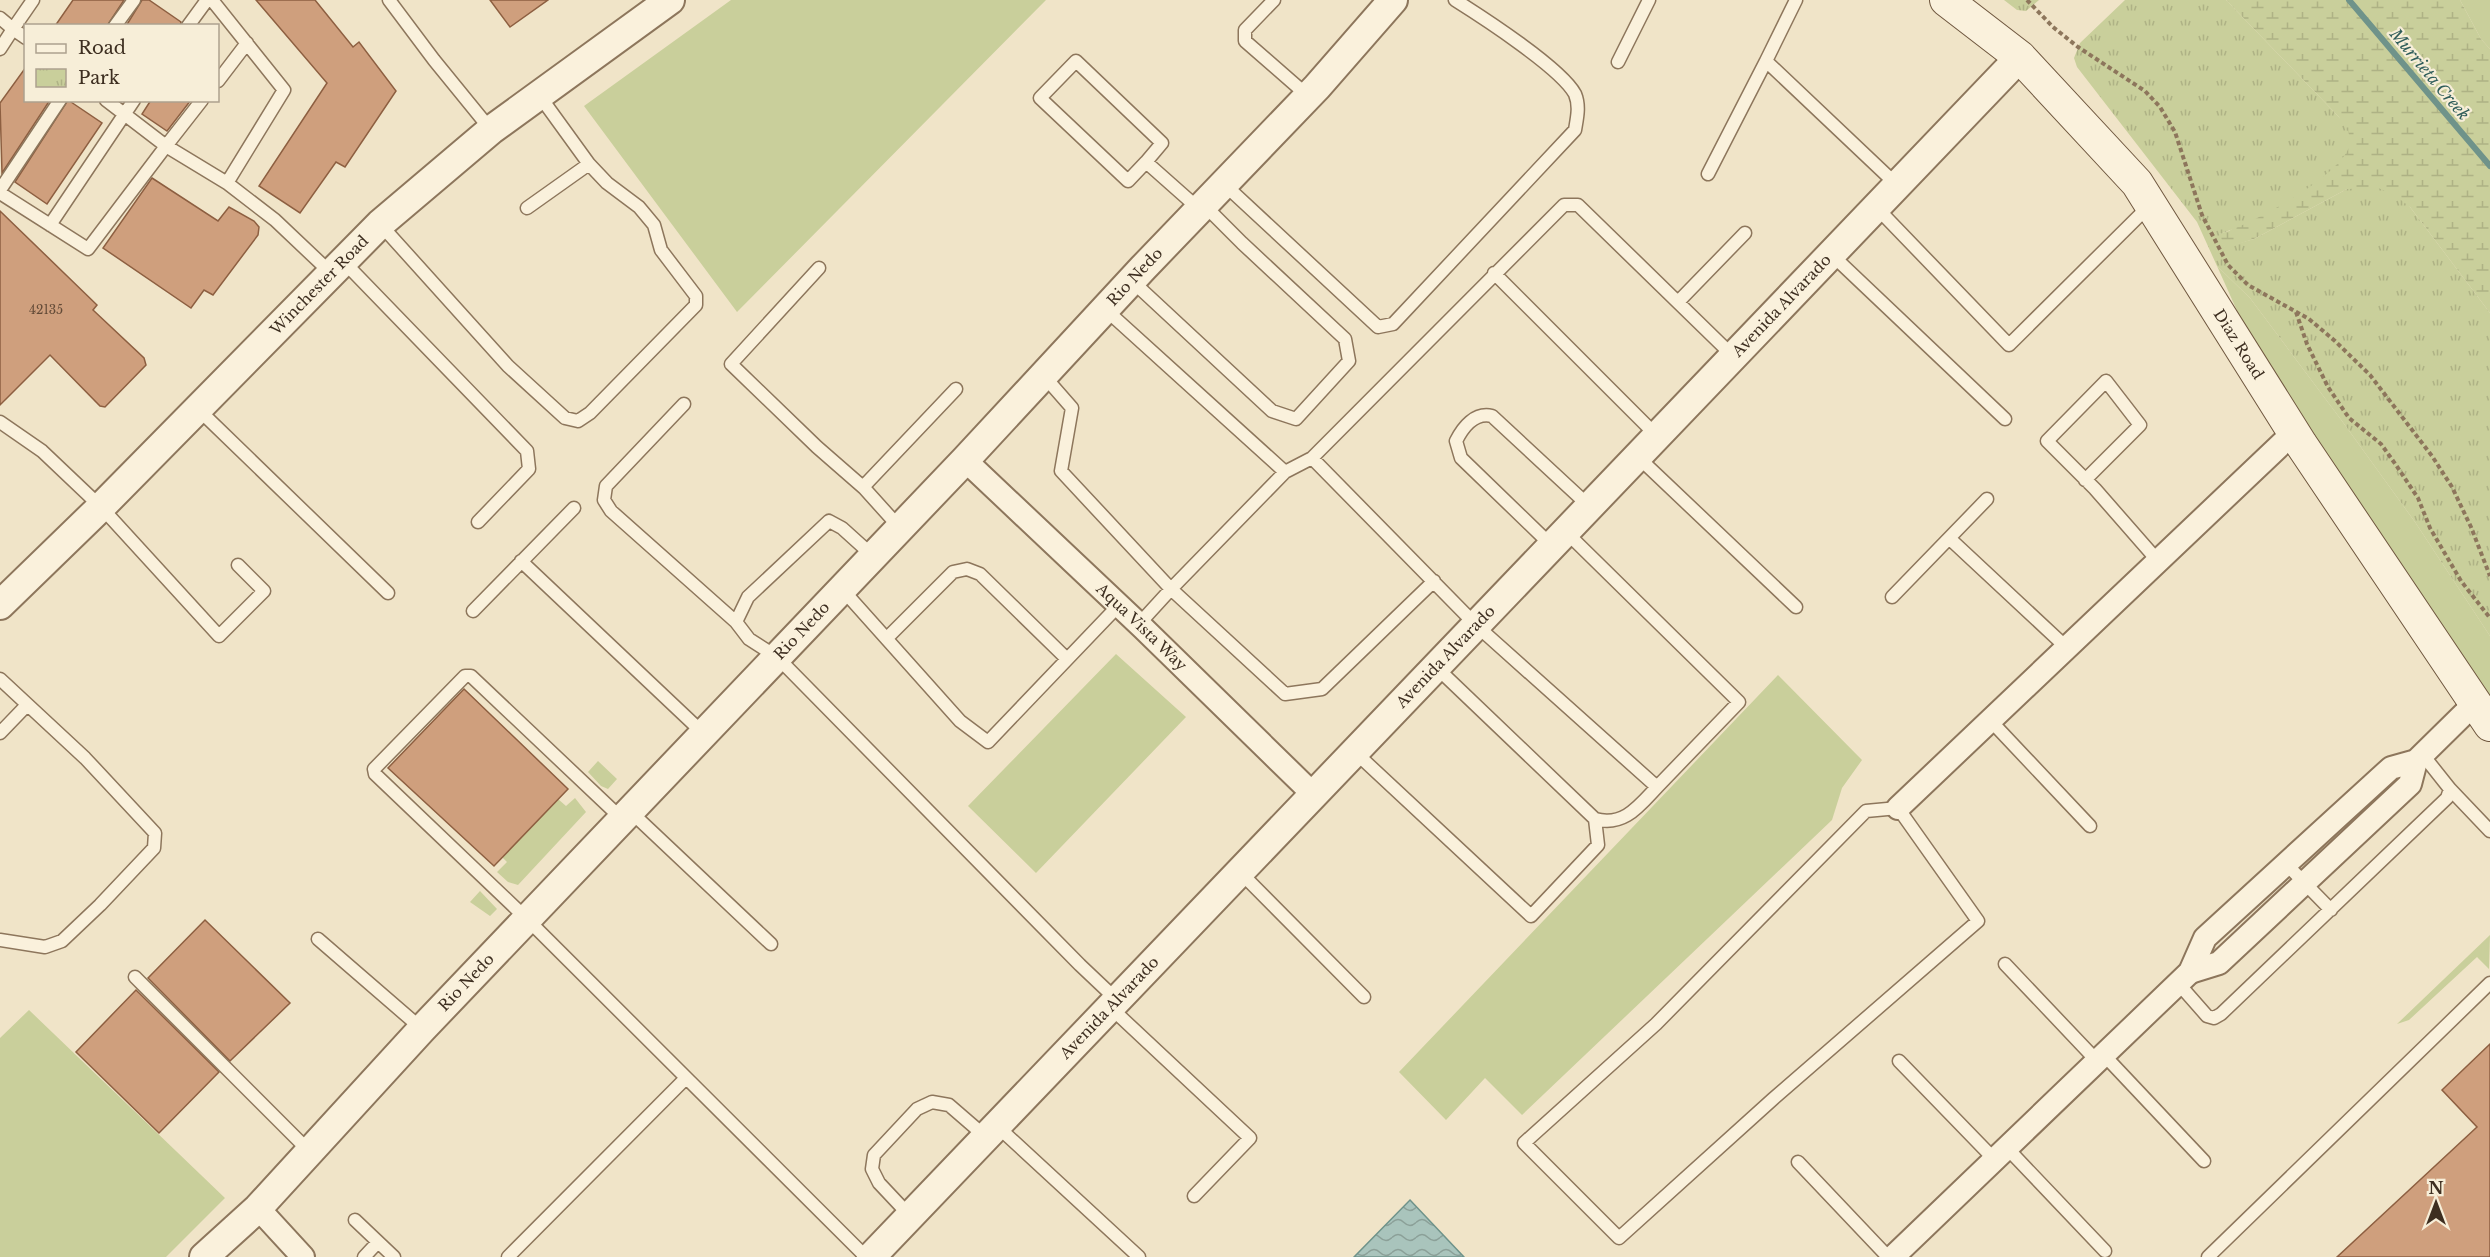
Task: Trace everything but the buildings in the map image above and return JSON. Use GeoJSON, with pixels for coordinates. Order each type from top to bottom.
{"type":"FeatureCollection","features":[{"type":"Feature","properties":{"kind":"main road","name":"Diaz Road"},"geometry":{"type":"LineString","coordinates":[[1946,0],[2020,57],[2138,183],[2294,433],[2483,714]]}},
{"type":"Feature","properties":{"kind":"street","name":"Winchester Road"},"geometry":{"type":"LineString","coordinates":[[0,605],[101,507],[380,224],[491,130],[670,0]]}},
{"type":"Feature","properties":{"kind":"street","name":"Rio Nedo"},"geometry":{"type":"LineString","coordinates":[[204,1257],[258,1208],[422,1029],[965,460],[1131,280],[1308,96],[1393,0]]}},
{"type":"Feature","properties":{"kind":"street","name":"Avenida Alvarado"},"geometry":{"type":"LineString","coordinates":[[871,1257],[1315,796],[2020,57]]}},
{"type":"Feature","properties":{"kind":"street"},"geometry":{"type":"LineString","coordinates":[[1898,808],[2294,433]]}},
{"type":"Feature","properties":{"kind":"street","name":"Aqua Vista Way"},"geometry":{"type":"LineString","coordinates":[[965,460],[1139,624],[1315,796]]}},
{"type":"Feature","properties":{"kind":"street"},"geometry":{"type":"LineString","coordinates":[[1895,1256],[2184,978],[2205,938],[2391,768],[2419,758],[2483,714]]}},
{"type":"Feature","properties":{"kind":"street"},"geometry":{"type":"LineString","coordinates":[[2184,978],[2219,963],[2410,784],[2419,758]]}},
{"type":"Feature","properties":{"kind":"street"},"geometry":{"type":"LineString","coordinates":[[258,1208],[303,1257]]}},
{"type":"Feature","properties":{"kind":"lane"},"geometry":{"type":"LineString","coordinates":[[0,49],[33,0]]}},
{"type":"Feature","properties":{"kind":"lane"},"geometry":{"type":"LineString","coordinates":[[116,24],[134,0]]}},
{"type":"Feature","properties":{"kind":"lane"},"geometry":{"type":"LineString","coordinates":[[189,24],[207,0]]}},
{"type":"Feature","properties":{"kind":"lane"},"geometry":{"type":"LineString","coordinates":[[212,0],[285,90],[226,183]]}},
{"type":"Feature","properties":{"kind":"lane"},"geometry":{"type":"LineString","coordinates":[[389,0],[491,130]]}},
{"type":"Feature","properties":{"kind":"lane"},"geometry":{"type":"LineString","coordinates":[[1274,0],[1245,30],[1245,41],[1308,96]]}},
{"type":"Feature","properties":{"kind":"lane"},"geometry":{"type":"LineString","coordinates":[[1224,183],[1378,327],[1393,324],[1575,130],[1579,112],[1575,95],[1566,81],[1492,23],[1455,0]]}},
{"type":"Feature","properties":{"kind":"lane"},"geometry":{"type":"LineString","coordinates":[[1618,62],[1649,0]]}},
{"type":"Feature","properties":{"kind":"lane"},"geometry":{"type":"LineString","coordinates":[[1708,174],[1796,0]]}},
{"type":"Feature","properties":{"kind":"lane"},"geometry":{"type":"LineString","coordinates":[[0,18],[24,37]]}},
{"type":"Feature","properties":{"kind":"lane"},"geometry":{"type":"LineString","coordinates":[[219,80],[247,43]]}},
{"type":"Feature","properties":{"kind":"lane"},"geometry":{"type":"LineString","coordinates":[[1076,61],[1162,143],[1146,162],[1128,181],[1040,98],[1076,61]]}},
{"type":"Feature","properties":{"kind":"lane"},"geometry":{"type":"LineString","coordinates":[[1766,61],[1897,185]]}},
{"type":"Feature","properties":{"kind":"lane"},"geometry":{"type":"LineString","coordinates":[[380,224],[508,366],[565,418],[578,421],[590,413],[696,305],[696,296],[661,250],[654,225],[639,207],[607,183],[589,164],[539,95]]}},
{"type":"Feature","properties":{"kind":"lane"},"geometry":{"type":"LineString","coordinates":[[59,102],[0,192],[88,249],[200,102]]}},
{"type":"Feature","properties":{"kind":"lane"},"geometry":{"type":"LineString","coordinates":[[109,102],[166,146],[226,183],[338,268],[527,451],[529,469],[478,522]]}},
{"type":"Feature","properties":{"kind":"lane"},"geometry":{"type":"LineString","coordinates":[[50,225],[133,102]]}},
{"type":"Feature","properties":{"kind":"lane"},"geometry":{"type":"LineString","coordinates":[[1131,280],[1272,411],[1296,419],[1349,361],[1345,339],[1202,207],[1146,162]]}},
{"type":"Feature","properties":{"kind":"lane"},"geometry":{"type":"LineString","coordinates":[[527,208],[589,164]]}},
{"type":"Feature","properties":{"kind":"lane"},"geometry":{"type":"LineString","coordinates":[[1139,624],[1285,472],[1312,458],[1560,207],[1578,205],[1734,357]]}},
{"type":"Feature","properties":{"kind":"lane"},"geometry":{"type":"LineString","coordinates":[[1876,207],[2009,345],[2151,205]]}},
{"type":"Feature","properties":{"kind":"lane"},"geometry":{"type":"LineString","coordinates":[[1678,302],[1745,233]]}},
{"type":"Feature","properties":{"kind":"lane"},"geometry":{"type":"LineString","coordinates":[[1832,254],[2006,419]]}},
{"type":"Feature","properties":{"kind":"lane"},"geometry":{"type":"LineString","coordinates":[[819,268],[731,364],[817,447],[863,487],[900,528]]}},
{"type":"Feature","properties":{"kind":"lane"},"geometry":{"type":"LineString","coordinates":[[1494,273],[1658,436]]}},
{"type":"Feature","properties":{"kind":"lane"},"geometry":{"type":"LineString","coordinates":[[1104,309],[1285,472]]}},
{"type":"Feature","properties":{"kind":"lane"},"geometry":{"type":"LineString","coordinates":[[1043,375],[1072,408],[1061,471],[1171,589],[1285,694],[1322,689],[1434,581]]}},
{"type":"Feature","properties":{"kind":"lane"},"geometry":{"type":"LineString","coordinates":[[2085,480],[2140,425],[2106,381],[2047,441],[2158,561]]}},
{"type":"Feature","properties":{"kind":"lane"},"geometry":{"type":"LineString","coordinates":[[863,487],[956,389]]}},
{"type":"Feature","properties":{"kind":"lane"},"geometry":{"type":"LineString","coordinates":[[684,404],[606,486],[604,500],[611,511],[736,622],[749,639],[777,657],[1072,957],[1114,1003],[1251,1138],[1194,1196]]}},
{"type":"Feature","properties":{"kind":"lane"},"geometry":{"type":"LineString","coordinates":[[197,408],[388,593]]}},
{"type":"Feature","properties":{"kind":"lane"},"geometry":{"type":"LineString","coordinates":[[1437,668],[1595,819],[1604,822],[1622,819],[1632,814],[1739,702],[1560,539],[1461,458],[1456,441],[1480,415],[1492,417],[1590,507]]}},
{"type":"Feature","properties":{"kind":"lane"},"geometry":{"type":"LineString","coordinates":[[0,422],[42,451],[101,507],[219,636],[264,591],[238,565]]}},
{"type":"Feature","properties":{"kind":"lane"},"geometry":{"type":"LineString","coordinates":[[1638,457],[1796,608]]}},
{"type":"Feature","properties":{"kind":"lane"},"geometry":{"type":"LineString","coordinates":[[1312,458],[1477,626],[1657,787]]}},
{"type":"Feature","properties":{"kind":"lane"},"geometry":{"type":"LineString","coordinates":[[1892,597],[1987,499]]}},
{"type":"Feature","properties":{"kind":"lane"},"geometry":{"type":"LineString","coordinates":[[472,611],[574,508]]}},
{"type":"Feature","properties":{"kind":"lane"},"geometry":{"type":"LineString","coordinates":[[736,622],[748,597],[829,521],[842,528],[873,556]]}},
{"type":"Feature","properties":{"kind":"lane"},"geometry":{"type":"LineString","coordinates":[[1949,538],[2067,648]]}},
{"type":"Feature","properties":{"kind":"lane"},"geometry":{"type":"LineString","coordinates":[[521,561],[703,734]]}},
{"type":"Feature","properties":{"kind":"lane"},"geometry":{"type":"LineString","coordinates":[[887,638],[953,572],[967,569],[980,574],[1068,659]]}},
{"type":"Feature","properties":{"kind":"lane"},"geometry":{"type":"LineString","coordinates":[[842,589],[960,721],[988,742],[1119,605]]}},
{"type":"Feature","properties":{"kind":"lane"},"geometry":{"type":"LineString","coordinates":[[771,944],[471,676],[465,676],[374,769],[375,774],[528,920],[866,1257]]}},
{"type":"Feature","properties":{"kind":"lane"},"geometry":{"type":"LineString","coordinates":[[0,679],[85,758],[155,832],[154,848],[100,905],[62,940],[45,947],[0,940]]}},
{"type":"Feature","properties":{"kind":"lane"},"geometry":{"type":"LineString","coordinates":[[0,733],[27,705]]}},
{"type":"Feature","properties":{"kind":"lane"},"geometry":{"type":"LineString","coordinates":[[1990,720],[2090,826]]}},
{"type":"Feature","properties":{"kind":"lane"},"geometry":{"type":"LineString","coordinates":[[1356,753],[1531,916],[1599,845],[1595,819]]}},
{"type":"Feature","properties":{"kind":"lane"},"geometry":{"type":"LineString","coordinates":[[2419,758],[2490,831]]}},
{"type":"Feature","properties":{"kind":"lane"},"geometry":{"type":"LineString","coordinates":[[2184,978],[2207,1016],[2214,1018],[2221,1014],[2443,803],[2450,789]]}},
{"type":"Feature","properties":{"kind":"lane"},"geometry":{"type":"LineString","coordinates":[[1898,808],[1978,921],[1773,1099],[1619,1238],[1524,1143],[1656,1024],[1866,811],[1898,808]]}},
{"type":"Feature","properties":{"kind":"lane"},"geometry":{"type":"LineString","coordinates":[[2286,864],[2331,910]]}},
{"type":"Feature","properties":{"kind":"lane"},"geometry":{"type":"LineString","coordinates":[[1240,872],[1364,997]]}},
{"type":"Feature","properties":{"kind":"lane"},"geometry":{"type":"LineString","coordinates":[[318,939],[422,1029]]}},
{"type":"Feature","properties":{"kind":"lane"},"geometry":{"type":"LineString","coordinates":[[2005,964],[2204,1161]]}},
{"type":"Feature","properties":{"kind":"lane"},"geometry":{"type":"LineString","coordinates":[[135,977],[310,1152]]}},
{"type":"Feature","properties":{"kind":"lane"},"geometry":{"type":"LineString","coordinates":[[2208,1257],[2490,983]]}},
{"type":"Feature","properties":{"kind":"lane"},"geometry":{"type":"LineString","coordinates":[[1899,1061],[2105,1251]]}},
{"type":"Feature","properties":{"kind":"lane"},"geometry":{"type":"LineString","coordinates":[[508,1257],[686,1077]]}},
{"type":"Feature","properties":{"kind":"lane"},"geometry":{"type":"LineString","coordinates":[[910,1216],[879,1183],[872,1169],[874,1155],[916,1109],[932,1102],[949,1105],[991,1131],[1139,1257]]}},
{"type":"Feature","properties":{"kind":"lane"},"geometry":{"type":"LineString","coordinates":[[1798,1162],[1895,1256]]}},
{"type":"Feature","properties":{"kind":"lane"},"geometry":{"type":"LineString","coordinates":[[355,1220],[394,1257]]}},
{"type":"Feature","properties":{"kind":"lane"},"geometry":{"type":"LineString","coordinates":[[364,1257],[378,1242]]}},
{"type":"Feature","properties":{"kind":"path"},"geometry":{"type":"LineString","coordinates":[[2027,0],[2053,27],[2078,47],[2145,91],[2160,107],[2175,132],[2202,215],[2228,265],[2248,285],[2295,311],[2335,341],[2370,375],[2432,456],[2452,487],[2490,576]]}},
{"type":"Feature","properties":{"kind":"path"},"geometry":{"type":"LineString","coordinates":[[2295,311],[2307,344],[2328,387],[2349,418],[2381,444],[2396,465],[2418,498],[2430,528],[2461,581],[2490,618]]}},
{"type":"Feature","properties":{"kind":"green space"},"geometry":{"type":"Polygon","coordinates":[[[731,0],[1046,0],[737,312],[584,106],[731,0]]]}},
{"type":"Feature","properties":{"kind":"green space"},"geometry":{"type":"Polygon","coordinates":[[[2004,0],[2039,0],[2026,11],[2017,10],[2004,0]]]}},
{"type":"Feature","properties":{"kind":"green space"},"geometry":{"type":"Polygon","coordinates":[[[2125,0],[2226,0],[2339,117],[2348,131],[2350,143],[2342,159],[2292,199],[2251,221],[2219,234],[2225,247],[2254,239],[2347,189],[2378,188],[2393,194],[2410,207],[2490,313],[2490,636],[2415,522],[2342,421],[2250,298],[2217,266],[2197,222],[2077,67],[2074,58],[2080,43],[2125,0]]]}},
{"type":"Feature","properties":{"kind":"green space"},"geometry":{"type":"Polygon","coordinates":[[[2226,0],[2460,0],[2481,39],[2490,49],[2490,313],[2410,207],[2347,189],[2254,239],[2225,248],[2218,234],[2229,231],[2349,146],[2339,117],[2226,0]]]}},
{"type":"Feature","properties":{"kind":"green space"},"geometry":{"type":"Polygon","coordinates":[[[2460,0],[2490,0],[2490,49],[2481,39],[2460,0]]]}},
{"type":"Feature","properties":{"kind":"green space"},"geometry":{"type":"Polygon","coordinates":[[[2217,266],[2250,298],[2342,421],[2415,522],[2490,636],[2490,703],[2260,362],[2217,266]]]}},
{"type":"Feature","properties":{"kind":"green space"},"geometry":{"type":"Polygon","coordinates":[[[1116,654],[1186,717],[1036,873],[968,806],[1116,654]]]}},
{"type":"Feature","properties":{"kind":"green space"},"geometry":{"type":"Polygon","coordinates":[[[1778,675],[1862,760],[1842,788],[1832,820],[1522,1115],[1485,1078],[1446,1120],[1399,1072],[1778,675]]]}},
{"type":"Feature","properties":{"kind":"green space"},"geometry":{"type":"Polygon","coordinates":[[[598,761],[617,779],[608,789],[601,786],[588,772],[598,761]]]}},
{"type":"Feature","properties":{"kind":"green space"},"geometry":{"type":"Polygon","coordinates":[[[575,798],[586,812],[518,885],[508,882],[497,872],[507,862],[502,857],[558,799],[566,806],[575,798]]]}},
{"type":"Feature","properties":{"kind":"green space"},"geometry":{"type":"Polygon","coordinates":[[[480,891],[497,909],[490,916],[470,902],[480,891]]]}},
{"type":"Feature","properties":{"kind":"green space"},"geometry":{"type":"Polygon","coordinates":[[[2490,935],[2489,969],[2477,957],[2409,1020],[2397,1024],[2490,935]]]}},
{"type":"Feature","properties":{"kind":"green space"},"geometry":{"type":"Polygon","coordinates":[[[29,1010],[225,1198],[166,1257],[0,1257],[0,1038],[29,1010]]]}},
{"type":"Feature","properties":{"kind":"water"},"geometry":{"type":"Polygon","coordinates":[[[1410,1200],[1464,1257],[1354,1257],[1410,1200]]]}},
{"type":"Feature","properties":{"kind":"waterway","name":"Murrieta Creek"},"geometry":{"type":"LineString","coordinates":[[2349,0],[2490,166]]}}]}
